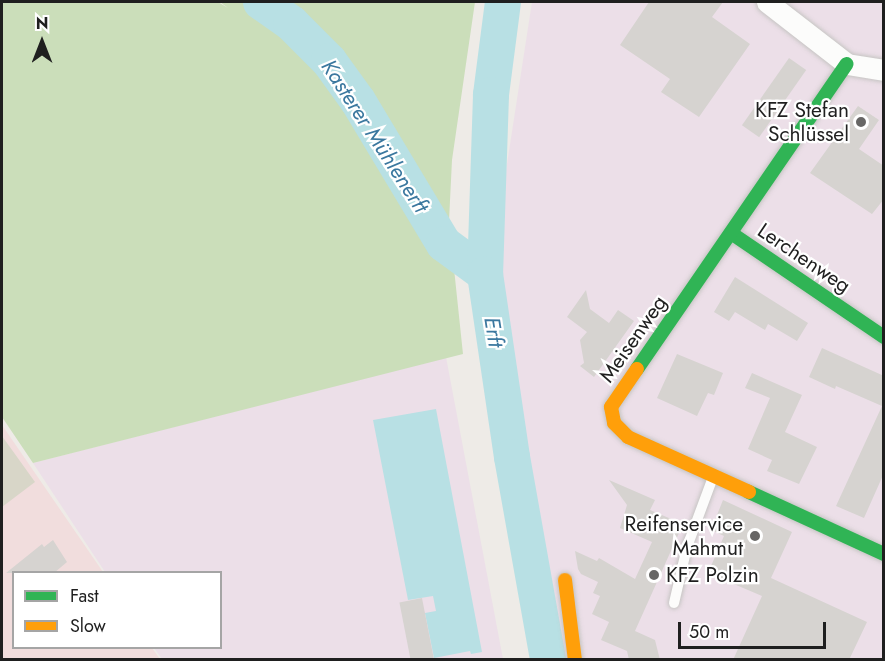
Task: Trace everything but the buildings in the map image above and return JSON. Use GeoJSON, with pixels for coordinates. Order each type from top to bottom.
{"type":"FeatureCollection","features":[{"type":"Feature","properties":{"kind":"street"},"geometry":{"type":"LineString","coordinates":[[767,2],[847,64],[884,70]]}},
{"type":"Feature","properties":{"kind":"street","name":"Meisenweg"},"geometry":{"type":"LineString","coordinates":[[847,64],[611,407],[614,423],[628,438],[884,554]]}},
{"type":"Feature","properties":{"kind":"street","name":"Lerchenweg"},"geometry":{"type":"LineString","coordinates":[[731,233],[884,337]]}},
{"type":"Feature","properties":{"kind":"street"},"geometry":{"type":"LineString","coordinates":[[565,580],[575,660]]}},
{"type":"Feature","properties":{"kind":"lane"},"geometry":{"type":"LineString","coordinates":[[674,603],[687,547],[714,476]]}},
{"type":"Feature","properties":{"kind":"shaded area"},"geometry":{"type":"Polygon","coordinates":[[[532,2],[883,2],[883,659],[560,659],[522,461],[499,252],[505,177],[532,2]]]}},
{"type":"Feature","properties":{"kind":"shaded area"},"geometry":{"type":"Polygon","coordinates":[[[446,357],[503,659],[162,659],[155,649],[222,649],[222,571],[104,571],[33,463],[446,357]]]}},
{"type":"Feature","properties":{"kind":"shaded area"},"geometry":{"type":"Polygon","coordinates":[[[2,425],[102,571],[12,571],[12,649],[153,649],[160,659],[2,659],[2,425]]]}},
{"type":"Feature","properties":{"kind":"shaded area"},"geometry":{"type":"Polygon","coordinates":[[[2,436],[35,482],[2,507],[2,436]]]}},
{"type":"Feature","properties":{"kind":"green space"},"geometry":{"type":"Polygon","coordinates":[[[2,2],[218,2],[228,8],[220,2],[475,2],[452,160],[449,221],[463,354],[33,463],[2,417],[2,2]]]}},
{"type":"Feature","properties":{"kind":"water"},"geometry":{"type":"Polygon","coordinates":[[[436,409],[482,652],[471,654],[470,651],[434,658],[425,613],[436,611],[433,596],[408,600],[373,420],[436,409]]]}},
{"type":"Feature","properties":{"kind":"waterway","name":"Kasterer Mühlenerft"},"geometry":{"type":"LineString","coordinates":[[261,2],[291,23],[329,61],[358,101],[444,244],[485,274]]}},
{"type":"Feature","properties":{"kind":"waterway","name":"Erft"},"geometry":{"type":"LineString","coordinates":[[503,2],[491,95],[485,274],[512,457],[548,660]]}},
{"type":"Feature","properties":{"kind":"traffic: fast"},"geometry":{"type":"LineString","coordinates":[[637,369],[847,64]]}},
{"type":"Feature","properties":{"kind":"traffic: fast"},"geometry":{"type":"LineString","coordinates":[[731,233],[884,337]]}},
{"type":"Feature","properties":{"kind":"traffic: fast"},"geometry":{"type":"LineString","coordinates":[[749,492],[884,554]]}},
{"type":"Feature","properties":{"kind":"traffic: slow"},"geometry":{"type":"LineString","coordinates":[[637,369],[611,407],[614,423],[628,437],[749,492]]}},
{"type":"Feature","properties":{"kind":"traffic: slow"},"geometry":{"type":"LineString","coordinates":[[565,580],[575,660]]}},
{"type":"Feature","properties":{"kind":"place","name":"KFZ Stefan Schlüssel"},"geometry":{"type":"Point","coordinates":[861,122]}},
{"type":"Feature","properties":{"kind":"place","name":"Reifenservice Mahmut"},"geometry":{"type":"Point","coordinates":[755,536]}},
{"type":"Feature","properties":{"kind":"place","name":"KFZ Polzin"},"geometry":{"type":"Point","coordinates":[654,575]}}]}
